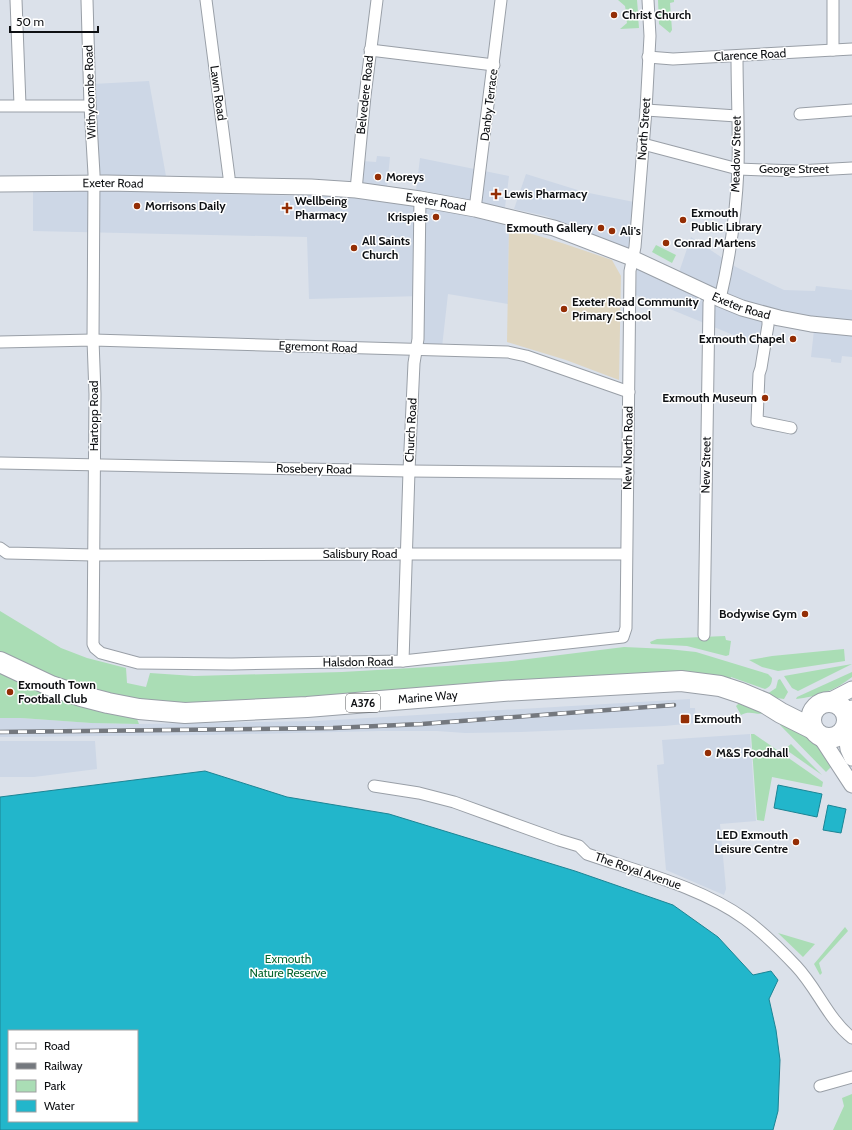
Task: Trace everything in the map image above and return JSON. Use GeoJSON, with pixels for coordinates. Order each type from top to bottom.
{"type":"FeatureCollection","features":[{"type":"Feature","properties":{"kind":"highway","name":"Marine Way"},"geometry":{"type":"LineString","coordinates":[[0,662],[51,686],[81,696],[139,709],[177,712],[307,707],[511,691],[681,681],[720,686],[741,693],[765,703],[817,733]]}},
{"type":"Feature","properties":{"kind":"highway","name":"Marine Way"},"geometry":{"type":"LineString","coordinates":[[765,703],[795,705],[823,704]]}},
{"type":"Feature","properties":{"kind":"highway","name":"A376"},"geometry":{"type":"LineString","coordinates":[[817,733],[827,738],[834,738],[841,734],[848,719],[841,707],[834,703],[823,704]]}},
{"type":"Feature","properties":{"kind":"highway"},"geometry":{"type":"LineString","coordinates":[[817,733],[811,723],[811,716],[814,710],[823,704]]}},
{"type":"Feature","properties":{"kind":"street"},"geometry":{"type":"LineString","coordinates":[[16,0],[20,105]]}},
{"type":"Feature","properties":{"kind":"street","name":"Withycombe Road"},"geometry":{"type":"LineString","coordinates":[[87,0],[94,183]]}},
{"type":"Feature","properties":{"kind":"street","name":"Lawn Road"},"geometry":{"type":"LineString","coordinates":[[206,0],[229,176],[229,186]]}},
{"type":"Feature","properties":{"kind":"street","name":"Belvedere Road"},"geometry":{"type":"LineString","coordinates":[[356,190],[370,50],[377,0]]}},
{"type":"Feature","properties":{"kind":"street","name":"Danby Terrace"},"geometry":{"type":"LineString","coordinates":[[475,209],[501,0]]}},
{"type":"Feature","properties":{"kind":"street","name":"North Street"},"geometry":{"type":"LineString","coordinates":[[632,258],[646,110],[650,36],[648,0]]}},
{"type":"Feature","properties":{"kind":"street"},"geometry":{"type":"LineString","coordinates":[[833,0],[833,50]]}},
{"type":"Feature","properties":{"kind":"street","name":"Clarence Road"},"geometry":{"type":"LineString","coordinates":[[648,58],[673,59],[852,49]]}},
{"type":"Feature","properties":{"kind":"street"},"geometry":{"type":"LineString","coordinates":[[370,50],[494,65]]}},
{"type":"Feature","properties":{"kind":"street","name":"Meadow Street"},"geometry":{"type":"LineString","coordinates":[[716,297],[728,262],[734,222],[738,169],[737,56]]}},
{"type":"Feature","properties":{"kind":"street"},"geometry":{"type":"LineString","coordinates":[[0,106],[90,106]]}},
{"type":"Feature","properties":{"kind":"street"},"geometry":{"type":"LineString","coordinates":[[646,110],[738,116]]}},
{"type":"Feature","properties":{"kind":"street"},"geometry":{"type":"LineString","coordinates":[[800,114],[852,110]]}},
{"type":"Feature","properties":{"kind":"street","name":"George Street"},"geometry":{"type":"LineString","coordinates":[[643,144],[738,169],[797,171],[852,168]]}},
{"type":"Feature","properties":{"kind":"street","name":"Exeter Road"},"geometry":{"type":"LineString","coordinates":[[0,184],[94,183],[311,186],[356,190],[420,199],[475,209],[554,228],[632,258],[716,297],[768,315],[811,324],[852,328]]}},
{"type":"Feature","properties":{"kind":"street","name":"Hartopp Road"},"geometry":{"type":"LineString","coordinates":[[94,183],[93,340],[95,394],[93,644],[95,648]]}},
{"type":"Feature","properties":{"kind":"street","name":"Church Road"},"geometry":{"type":"LineString","coordinates":[[403,661],[409,471],[414,363],[418,324],[420,199]]}},
{"type":"Feature","properties":{"kind":"street","name":"New North Road"},"geometry":{"type":"LineString","coordinates":[[623,638],[626,628],[630,271],[632,258]]}},
{"type":"Feature","properties":{"kind":"street","name":"New Street"},"geometry":{"type":"LineString","coordinates":[[704,635],[709,304],[716,297]]}},
{"type":"Feature","properties":{"kind":"street"},"geometry":{"type":"LineString","coordinates":[[768,315],[768,325],[759,374],[757,421],[790,428]]}},
{"type":"Feature","properties":{"kind":"street","name":"Egremont Road"},"geometry":{"type":"LineString","coordinates":[[0,342],[93,340],[508,352],[526,356],[629,392]]}},
{"type":"Feature","properties":{"kind":"street","name":"Rosebery Road"},"geometry":{"type":"LineString","coordinates":[[0,463],[409,471],[628,473]]}},
{"type":"Feature","properties":{"kind":"street","name":"Salisbury Road"},"geometry":{"type":"LineString","coordinates":[[0,548],[7,553],[93,555],[626,554]]}},
{"type":"Feature","properties":{"kind":"street","name":"Halsdon Road"},"geometry":{"type":"LineString","coordinates":[[95,648],[101,653],[138,663],[232,664],[403,661],[623,638]]}},
{"type":"Feature","properties":{"kind":"street"},"geometry":{"type":"LineString","coordinates":[[823,704],[852,689]]}},
{"type":"Feature","properties":{"kind":"street"},"geometry":{"type":"LineString","coordinates":[[848,719],[848,749],[852,758]]}},
{"type":"Feature","properties":{"kind":"street"},"geometry":{"type":"LineString","coordinates":[[817,733],[852,785]]}},
{"type":"Feature","properties":{"kind":"street","name":"The Royal Avenue"},"geometry":{"type":"LineString","coordinates":[[374,786],[419,793],[474,809],[579,846],[587,854],[696,892],[728,908],[744,918],[767,936],[797,967],[845,1033],[852,1038]]}},
{"type":"Feature","properties":{"kind":"street"},"geometry":{"type":"LineString","coordinates":[[820,1086],[852,1077]]}},
{"type":"Feature","properties":{"kind":"shaded area"},"geometry":{"type":"Polygon","coordinates":[[[149,81],[169,193],[356,197],[362,161],[376,162],[377,156],[390,157],[387,187],[416,191],[420,158],[509,176],[505,207],[509,227],[508,304],[448,294],[442,347],[421,346],[422,296],[309,299],[307,237],[33,231],[33,191],[101,191],[101,177],[94,121],[93,84],[149,81]]]}},
{"type":"Feature","properties":{"kind":"shaded area"},"geometry":{"type":"Polygon","coordinates":[[[526,174],[584,192],[634,202],[629,249],[546,216],[514,209],[526,174]]]}},
{"type":"Feature","properties":{"kind":"shaded area","name":"Exeter Road Community Primary School"},"geometry":{"type":"Polygon","coordinates":[[[509,227],[612,260],[621,276],[619,380],[566,360],[507,342],[509,227]]]}},
{"type":"Feature","properties":{"kind":"shaded area"},"geometry":{"type":"Polygon","coordinates":[[[691,237],[736,267],[784,290],[815,291],[816,286],[852,290],[852,357],[842,356],[841,363],[831,362],[831,359],[811,357],[814,330],[766,319],[760,346],[636,295],[637,266],[675,284],[691,237]]]}},
{"type":"Feature","properties":{"kind":"shaded area"},"geometry":{"type":"Polygon","coordinates":[[[690,699],[690,708],[695,708],[696,723],[664,726],[465,733],[437,731],[380,731],[207,735],[0,737],[0,718],[139,724],[317,721],[690,699]]]}},
{"type":"Feature","properties":{"kind":"shaded area"},"geometry":{"type":"Polygon","coordinates":[[[750,734],[756,821],[720,824],[726,889],[724,895],[666,870],[657,765],[664,764],[662,740],[750,734]]]}},
{"type":"Feature","properties":{"kind":"shaded area"},"geometry":{"type":"Polygon","coordinates":[[[0,741],[95,741],[97,769],[34,777],[0,777],[0,741]]]}},
{"type":"Feature","properties":{"kind":"green space"},"geometry":{"type":"Polygon","coordinates":[[[618,0],[637,0],[638,12],[626,12],[625,6],[618,0]]]}},
{"type":"Feature","properties":{"kind":"green space"},"geometry":{"type":"Polygon","coordinates":[[[658,0],[674,0],[674,2],[670,3],[672,30],[670,33],[659,24],[658,0]]]}},
{"type":"Feature","properties":{"kind":"green space"},"geometry":{"type":"Polygon","coordinates":[[[638,16],[639,28],[620,29],[627,23],[626,17],[638,16]]]}},
{"type":"Feature","properties":{"kind":"green space"},"geometry":{"type":"Polygon","coordinates":[[[656,245],[676,255],[672,263],[652,252],[656,245]]]}},
{"type":"Feature","properties":{"kind":"green space"},"geometry":{"type":"Polygon","coordinates":[[[0,611],[61,648],[87,658],[126,668],[127,683],[146,687],[150,673],[194,676],[342,672],[512,661],[624,647],[696,652],[768,674],[772,680],[770,685],[765,689],[731,677],[730,681],[177,707],[73,687],[0,653],[0,611]]]}},
{"type":"Feature","properties":{"kind":"green space"},"geometry":{"type":"Polygon","coordinates":[[[725,636],[726,640],[731,641],[729,655],[726,656],[687,646],[651,644],[650,642],[657,639],[725,636]]]}},
{"type":"Feature","properties":{"kind":"green space"},"geometry":{"type":"Polygon","coordinates":[[[844,649],[845,661],[778,671],[762,667],[749,660],[772,656],[844,649]]]}},
{"type":"Feature","properties":{"kind":"green space"},"geometry":{"type":"Polygon","coordinates":[[[852,664],[798,691],[792,688],[784,676],[852,664]]]}},
{"type":"Feature","properties":{"kind":"green space"},"geometry":{"type":"Polygon","coordinates":[[[0,668],[135,714],[139,724],[0,718],[0,668]]]}},
{"type":"Feature","properties":{"kind":"green space"},"geometry":{"type":"Polygon","coordinates":[[[852,672],[852,677],[833,689],[811,697],[796,699],[797,697],[852,672]]]}},
{"type":"Feature","properties":{"kind":"green space"},"geometry":{"type":"Polygon","coordinates":[[[780,679],[788,692],[784,699],[769,697],[767,694],[776,688],[778,680],[780,679]]]}},
{"type":"Feature","properties":{"kind":"green space"},"geometry":{"type":"Polygon","coordinates":[[[739,699],[766,712],[760,714],[745,713],[741,715],[736,706],[739,703],[739,699]]]}},
{"type":"Feature","properties":{"kind":"green space"},"geometry":{"type":"Polygon","coordinates":[[[782,720],[813,740],[831,767],[826,772],[780,725],[782,720]]]}},
{"type":"Feature","properties":{"kind":"green space"},"geometry":{"type":"Polygon","coordinates":[[[751,734],[754,734],[823,782],[822,787],[772,777],[764,821],[757,820],[751,734]]]}},
{"type":"Feature","properties":{"kind":"green space"},"geometry":{"type":"Polygon","coordinates":[[[791,744],[822,775],[785,749],[791,744]]]}},
{"type":"Feature","properties":{"kind":"green space"},"geometry":{"type":"Polygon","coordinates":[[[845,927],[848,931],[819,963],[822,973],[820,975],[814,964],[845,927]]]}},
{"type":"Feature","properties":{"kind":"green space"},"geometry":{"type":"Polygon","coordinates":[[[778,933],[815,944],[803,957],[778,933]]]}},
{"type":"Feature","properties":{"kind":"green space"},"geometry":{"type":"Polygon","coordinates":[[[852,1094],[852,1130],[833,1130],[844,1106],[842,1098],[852,1094]]]}},
{"type":"Feature","properties":{"kind":"water","name":"Exmouth Nature Reserve"},"geometry":{"type":"Polygon","coordinates":[[[205,771],[287,797],[389,814],[575,871],[673,905],[718,937],[753,975],[771,971],[778,980],[769,999],[776,1030],[780,1060],[778,1111],[773,1130],[0,1130],[0,797],[205,771]]]}},
{"type":"Feature","properties":{"kind":"water"},"geometry":{"type":"Polygon","coordinates":[[[778,785],[822,794],[817,817],[774,808],[778,785]]]}},
{"type":"Feature","properties":{"kind":"water"},"geometry":{"type":"Polygon","coordinates":[[[828,805],[846,809],[841,833],[823,830],[828,805]]]}},
{"type":"Feature","properties":{"kind":"railway"},"geometry":{"type":"LineString","coordinates":[[0,732],[333,728],[422,724],[674,705]]}},
{"type":"Feature","properties":{"kind":"place","name":"Christ Church"},"geometry":{"type":"Point","coordinates":[614,15]}},
{"type":"Feature","properties":{"kind":"place","name":"Moreys"},"geometry":{"type":"Point","coordinates":[378,177]}},
{"type":"Feature","properties":{"kind":"place","name":"Lewis Pharmacy"},"geometry":{"type":"Point","coordinates":[496,194]}},
{"type":"Feature","properties":{"kind":"place","name":"Morrisons Daily"},"geometry":{"type":"Point","coordinates":[137,206]}},
{"type":"Feature","properties":{"kind":"place","name":"Wellbeing Pharmacy"},"geometry":{"type":"Point","coordinates":[287,208]}},
{"type":"Feature","properties":{"kind":"place","name":"Krispies"},"geometry":{"type":"Point","coordinates":[436,217]}},
{"type":"Feature","properties":{"kind":"place","name":"Exmouth Public Library"},"geometry":{"type":"Point","coordinates":[683,220]}},
{"type":"Feature","properties":{"kind":"place","name":"Exmouth Gallery"},"geometry":{"type":"Point","coordinates":[601,228]}},
{"type":"Feature","properties":{"kind":"place","name":"Ali's"},"geometry":{"type":"Point","coordinates":[612,231]}},
{"type":"Feature","properties":{"kind":"place","name":"Conrad Martens"},"geometry":{"type":"Point","coordinates":[666,243]}},
{"type":"Feature","properties":{"kind":"place","name":"All Saints Church"},"geometry":{"type":"Point","coordinates":[354,248]}},
{"type":"Feature","properties":{"kind":"place","name":"Exeter Road Community Primary School"},"geometry":{"type":"Point","coordinates":[564,309]}},
{"type":"Feature","properties":{"kind":"place","name":"Exmouth Chapel"},"geometry":{"type":"Point","coordinates":[793,339]}},
{"type":"Feature","properties":{"kind":"place","name":"Exmouth Museum"},"geometry":{"type":"Point","coordinates":[765,398]}},
{"type":"Feature","properties":{"kind":"place","name":"Bodywise Gym"},"geometry":{"type":"Point","coordinates":[805,614]}},
{"type":"Feature","properties":{"kind":"place","name":"Exmouth Town Football Club"},"geometry":{"type":"Point","coordinates":[10,692]}},
{"type":"Feature","properties":{"kind":"place","name":"Exmouth"},"geometry":{"type":"Point","coordinates":[685,719]}},
{"type":"Feature","properties":{"kind":"place","name":"M&S Foodhall"},"geometry":{"type":"Point","coordinates":[708,753]}},
{"type":"Feature","properties":{"kind":"place","name":"LED Exmouth Leisure Centre"},"geometry":{"type":"Point","coordinates":[796,842]}}]}
